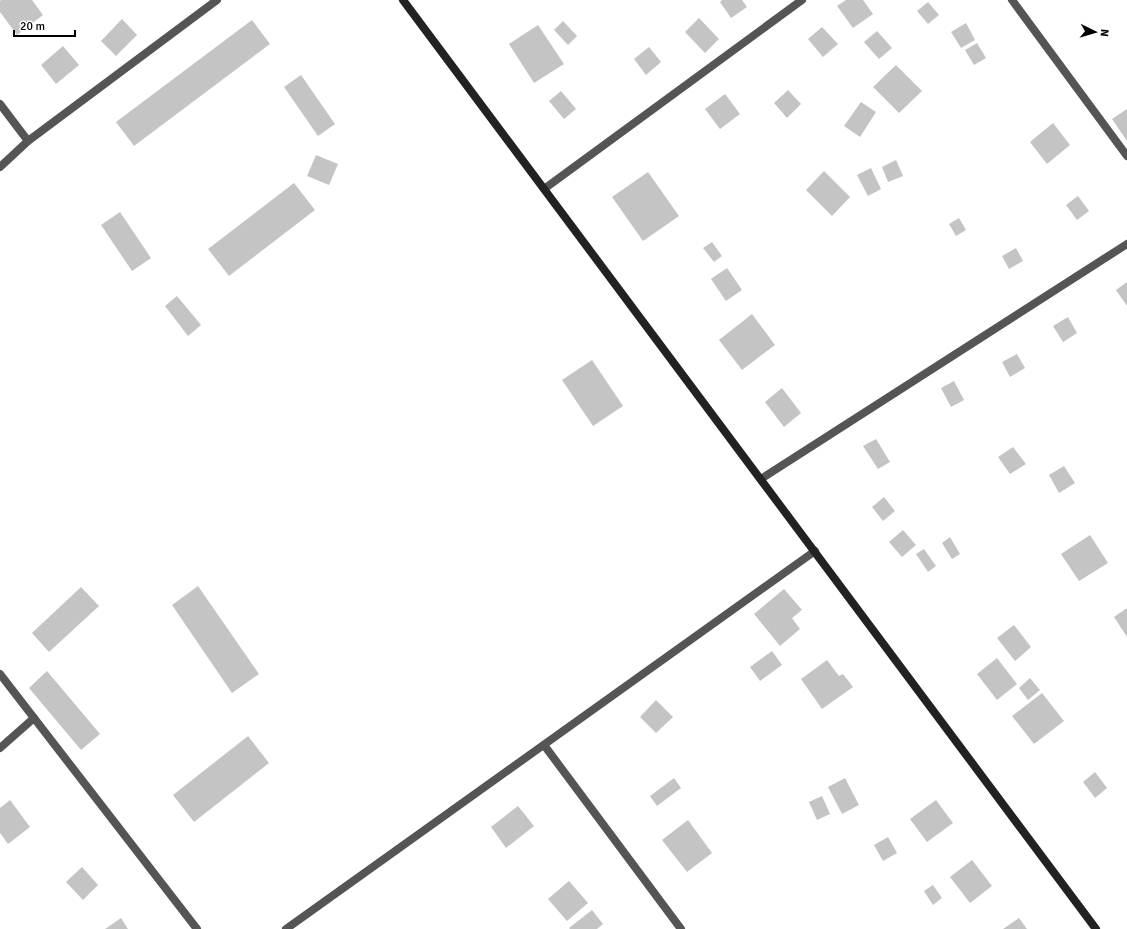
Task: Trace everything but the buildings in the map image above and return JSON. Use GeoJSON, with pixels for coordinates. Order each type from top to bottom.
{"type":"FeatureCollection","features":[{"type":"Feature","properties":{"kind":"main road"},"geometry":{"type":"LineString","coordinates":[[403,0],[1096,929]]}},
{"type":"Feature","properties":{"kind":"street"},"geometry":{"type":"LineString","coordinates":[[0,168],[28,141],[217,0]]}},
{"type":"Feature","properties":{"kind":"street"},"geometry":{"type":"LineString","coordinates":[[544,189],[802,0]]}},
{"type":"Feature","properties":{"kind":"street"},"geometry":{"type":"LineString","coordinates":[[1012,0],[1127,156]]}},
{"type":"Feature","properties":{"kind":"street"},"geometry":{"type":"LineString","coordinates":[[0,104],[28,141]]}},
{"type":"Feature","properties":{"kind":"street"},"geometry":{"type":"LineString","coordinates":[[761,479],[1127,244]]}},
{"type":"Feature","properties":{"kind":"street"},"geometry":{"type":"LineString","coordinates":[[286,929],[815,551]]}},
{"type":"Feature","properties":{"kind":"street"},"geometry":{"type":"LineString","coordinates":[[0,674],[197,929]]}},
{"type":"Feature","properties":{"kind":"street"},"geometry":{"type":"LineString","coordinates":[[0,748],[34,718]]}},
{"type":"Feature","properties":{"kind":"street"},"geometry":{"type":"LineString","coordinates":[[544,745],[682,929]]}}]}
